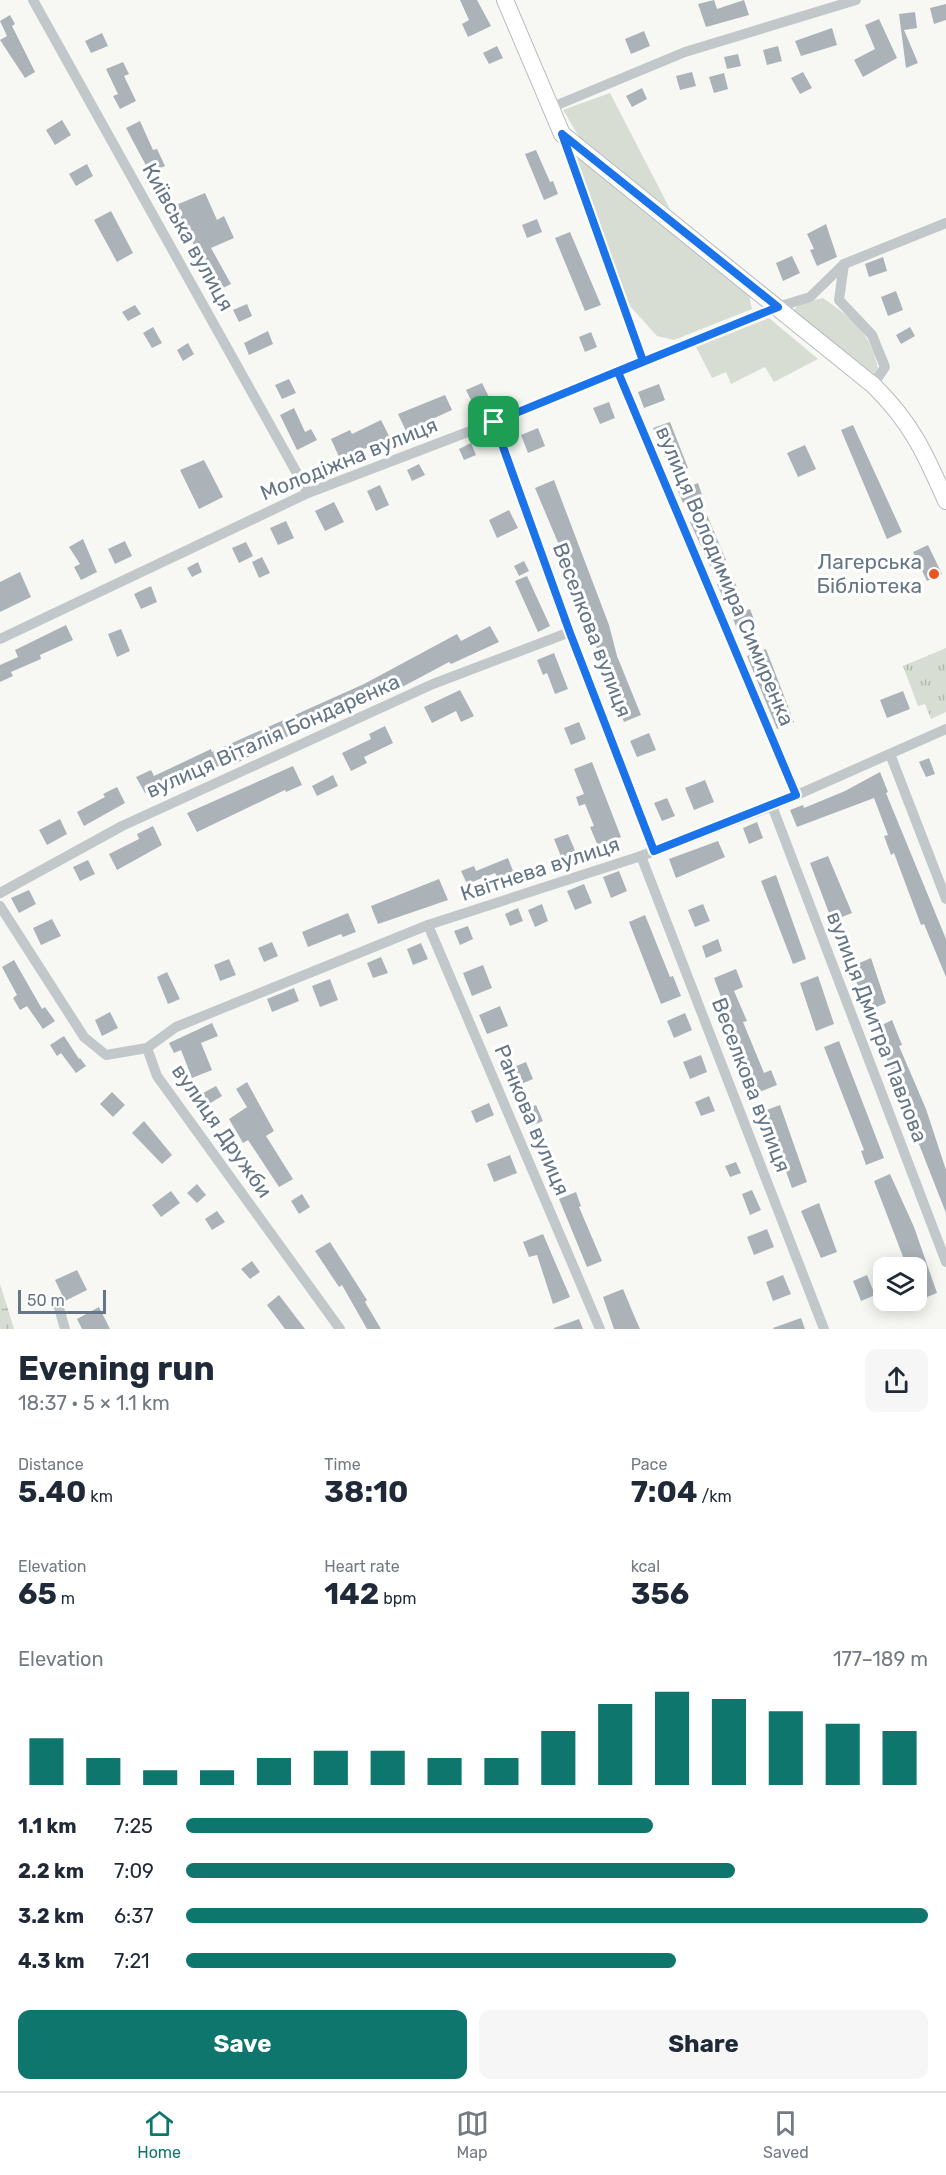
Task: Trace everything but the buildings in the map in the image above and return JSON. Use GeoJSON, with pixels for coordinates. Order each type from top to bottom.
{"type":"FeatureCollection","features":[{"type":"Feature","properties":{"kind":"main road"},"geometry":{"type":"LineString","coordinates":[[505,0],[562,134],[873,385],[897,409],[921,445],[946,501]]}},
{"type":"Feature","properties":{"kind":"street","name":"Київська вулиця"},"geometry":{"type":"LineString","coordinates":[[33,0],[308,493]]}},
{"type":"Feature","properties":{"kind":"street"},"geometry":{"type":"LineString","coordinates":[[550,108],[685,52],[856,0]]}},
{"type":"Feature","properties":{"kind":"street"},"geometry":{"type":"LineString","coordinates":[[562,134],[643,361]]}},
{"type":"Feature","properties":{"kind":"street","name":"Молодіжна вулиця"},"geometry":{"type":"LineString","coordinates":[[0,639],[308,493],[494,422],[778,307],[810,297],[844,264],[946,224]]}},
{"type":"Feature","properties":{"kind":"street"},"geometry":{"type":"LineString","coordinates":[[844,264],[839,300],[872,335],[885,367],[873,385]]}},
{"type":"Feature","properties":{"kind":"street","name":"вулиця Володимира Симиренка"},"geometry":{"type":"LineString","coordinates":[[618,372],[796,795]]}},
{"type":"Feature","properties":{"kind":"street","name":"Веселкова вулиця"},"geometry":{"type":"LineString","coordinates":[[494,422],[570,633],[654,851]]}},
{"type":"Feature","properties":{"kind":"street","name":"вулиця Віталія Бондаренка"},"geometry":{"type":"LineString","coordinates":[[0,893],[143,816],[433,684],[570,633]]}},
{"type":"Feature","properties":{"kind":"street","name":"Квітнева вулиця"},"geometry":{"type":"LineString","coordinates":[[147,1048],[176,1027],[428,925],[641,856],[772,806],[946,729]]}},
{"type":"Feature","properties":{"kind":"street"},"geometry":{"type":"LineString","coordinates":[[890,754],[946,899]]}},
{"type":"Feature","properties":{"kind":"street","name":"вулиця Дмитра Павлова"},"geometry":{"type":"LineString","coordinates":[[772,806],[946,1262]]}},
{"type":"Feature","properties":{"kind":"street","name":"Веселкова вулиця"},"geometry":{"type":"LineString","coordinates":[[641,856],[824,1329]]}},
{"type":"Feature","properties":{"kind":"street"},"geometry":{"type":"LineString","coordinates":[[0,906],[84,1037],[106,1055],[147,1048]]}},
{"type":"Feature","properties":{"kind":"street","name":"Ранкова вулиця"},"geometry":{"type":"LineString","coordinates":[[428,925],[600,1329]]}},
{"type":"Feature","properties":{"kind":"street","name":"вулиця Дружби"},"geometry":{"type":"LineString","coordinates":[[147,1048],[157,1076],[340,1329]]}},
{"type":"Feature","properties":{"kind":"street"},"geometry":{"type":"LineString","coordinates":[[59,1308],[65,1329]]}},
{"type":"Feature","properties":{"kind":"green space"},"geometry":{"type":"Polygon","coordinates":[[[610,93],[670,209],[581,140],[563,110],[610,93]]]}},
{"type":"Feature","properties":{"kind":"green space"},"geometry":{"type":"Polygon","coordinates":[[[581,158],[749,295],[752,309],[674,340],[657,336],[630,306],[574,160],[581,158]]]}},
{"type":"Feature","properties":{"kind":"green space"},"geometry":{"type":"Polygon","coordinates":[[[823,298],[851,320],[865,335],[875,355],[878,368],[874,377],[793,311],[800,303],[823,298]]]}},
{"type":"Feature","properties":{"kind":"green space"},"geometry":{"type":"Polygon","coordinates":[[[769,318],[818,359],[774,382],[765,367],[731,384],[726,372],[712,378],[696,347],[769,318]]]}},
{"type":"Feature","properties":{"kind":"green space"},"geometry":{"type":"Polygon","coordinates":[[[946,648],[946,712],[931,719],[925,704],[918,706],[903,666],[946,648]]]}},
{"type":"Feature","properties":{"kind":"green space"},"geometry":{"type":"Polygon","coordinates":[[[0,1284],[14,1329],[0,1329],[0,1284]]]}},
{"type":"Feature","properties":{"kind":"place","name":"Лагерська Бібліотека"},"geometry":{"type":"Point","coordinates":[934,574]}},
{"type":"Feature","properties":{"kind":"route"},"geometry":{"type":"LineString","coordinates":[[562,134],[778,307],[618,372],[796,795],[654,851],[570,633],[494,422],[643,361],[562,134]]}}]}
